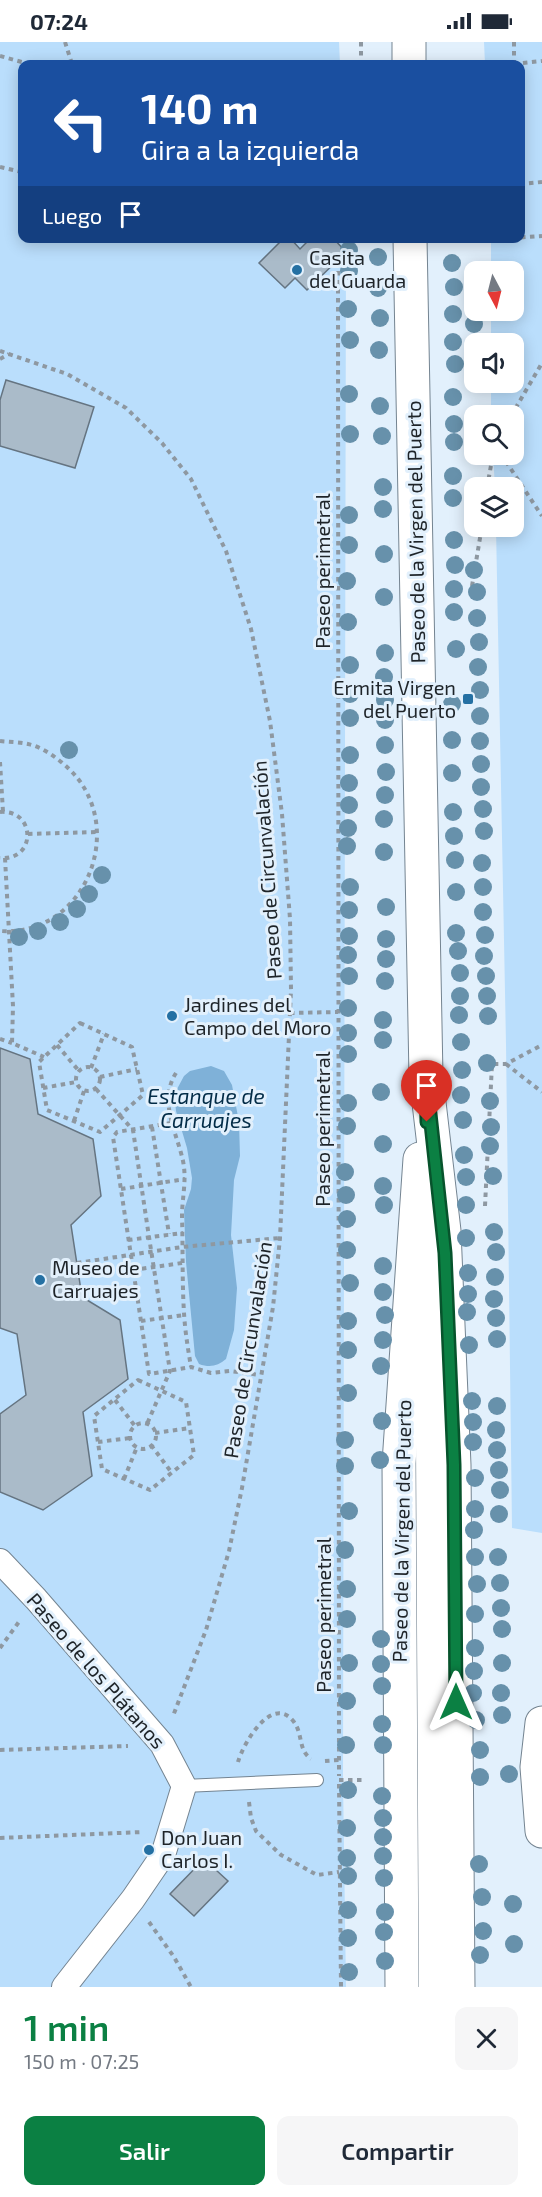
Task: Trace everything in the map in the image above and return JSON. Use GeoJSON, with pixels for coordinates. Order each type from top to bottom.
{"type":"FeatureCollection","features":[{"type":"Feature","properties":{"kind":"main road"},"geometry":{"type":"LineString","coordinates":[[409,42],[409,60]]}},
{"type":"Feature","properties":{"kind":"main road","name":"Paseo de la Virgen del Puerto"},"geometry":{"type":"LineString","coordinates":[[402,1987],[399,1463],[426,1077],[411,243]]}},
{"type":"Feature","properties":{"kind":"main road","name":"Paseo de la Virgen del Puerto"},"geometry":{"type":"LineString","coordinates":[[426,1077],[444,1231],[454,1465],[458,1987]]}},
{"type":"Feature","properties":{"kind":"main road"},"geometry":{"type":"LineString","coordinates":[[542,1724],[537,1767],[542,1831]]}},
{"type":"Feature","properties":{"kind":"street","name":"Paseo de la Virgen del Puerto"},"geometry":{"type":"LineString","coordinates":[[426,1077],[431,1987]]}},
{"type":"Feature","properties":{"kind":"street","name":"Paseo de los Plátanos"},"geometry":{"type":"LineString","coordinates":[[0,1561],[162,1744],[184,1786]]}},
{"type":"Feature","properties":{"kind":"street"},"geometry":{"type":"LineString","coordinates":[[64,1987],[133,1899],[163,1855],[184,1786]]}},
{"type":"Feature","properties":{"kind":"lane"},"geometry":{"type":"LineString","coordinates":[[184,1786],[317,1780]]}},
{"type":"Feature","properties":{"kind":"path"},"geometry":{"type":"LineString","coordinates":[[65,42],[71,60]]}},
{"type":"Feature","properties":{"kind":"path"},"geometry":{"type":"LineString","coordinates":[[361,42],[361,60]]}},
{"type":"Feature","properties":{"kind":"path"},"geometry":{"type":"LineString","coordinates":[[514,42],[514,60]]}},
{"type":"Feature","properties":{"kind":"path"},"geometry":{"type":"LineString","coordinates":[[0,56],[18,61]]}},
{"type":"Feature","properties":{"kind":"path"},"geometry":{"type":"LineString","coordinates":[[525,63],[542,61]]}},
{"type":"Feature","properties":{"kind":"path"},"geometry":{"type":"LineString","coordinates":[[0,167],[18,171]]}},
{"type":"Feature","properties":{"kind":"path"},"geometry":{"type":"LineString","coordinates":[[525,184],[542,182]]}},
{"type":"Feature","properties":{"kind":"path"},"geometry":{"type":"LineString","coordinates":[[525,237],[542,236]]}},
{"type":"Feature","properties":{"kind":"path","name":"Paseo perimetral"},"geometry":{"type":"LineString","coordinates":[[338,271],[341,1987]]}},
{"type":"Feature","properties":{"kind":"path","name":"Paseo de Circunvalación"},"geometry":{"type":"LineString","coordinates":[[0,351],[67,374],[126,408],[162,442],[191,479],[226,551],[251,629],[270,721],[282,814],[290,920],[290,1013],[280,1238],[273,1307],[229,1551],[206,1629],[162,1744]]}},
{"type":"Feature","properties":{"kind":"path"},"geometry":{"type":"LineString","coordinates":[[0,359],[10,354]]}},
{"type":"Feature","properties":{"kind":"path"},"geometry":{"type":"LineString","coordinates":[[517,405],[542,363]]}},
{"type":"Feature","properties":{"kind":"path"},"geometry":{"type":"LineString","coordinates":[[508,465],[542,516]]}},
{"type":"Feature","properties":{"kind":"path"},"geometry":{"type":"LineString","coordinates":[[472,586],[480,537]]}},
{"type":"Feature","properties":{"kind":"path"},"geometry":{"type":"LineString","coordinates":[[0,741],[28,744],[55,756],[78,777],[92,802],[98,832],[95,861],[83,888],[70,903],[63,910],[37,925],[0,931]]}},
{"type":"Feature","properties":{"kind":"path"},"geometry":{"type":"LineString","coordinates":[[0,762],[1,812],[17,815],[23,820],[28,834],[24,848],[12,857],[3,858],[13,1006],[12,1043]]}},
{"type":"Feature","properties":{"kind":"path"},"geometry":{"type":"LineString","coordinates":[[28,834],[98,832]]}},
{"type":"Feature","properties":{"kind":"path"},"geometry":{"type":"LineString","coordinates":[[290,1013],[338,1012]]}},
{"type":"Feature","properties":{"kind":"path"},"geometry":{"type":"LineString","coordinates":[[80,1023],[132,1047],[142,1095],[100,1132],[47,1110],[39,1062],[57,1045],[80,1023]]}},
{"type":"Feature","properties":{"kind":"path"},"geometry":{"type":"LineString","coordinates":[[91,1068],[104,1034]]}},
{"type":"Feature","properties":{"kind":"path"},"geometry":{"type":"LineString","coordinates":[[0,1040],[44,1057]]}},
{"type":"Feature","properties":{"kind":"path"},"geometry":{"type":"LineString","coordinates":[[57,1045],[79,1071]]}},
{"type":"Feature","properties":{"kind":"path"},"geometry":{"type":"LineString","coordinates":[[485,1206],[492,1064],[506,1064],[542,1045]]}},
{"type":"Feature","properties":{"kind":"path"},"geometry":{"type":"LineString","coordinates":[[506,1064],[542,1092]]}},
{"type":"Feature","properties":{"kind":"path"},"geometry":{"type":"LineString","coordinates":[[85,1067],[91,1068],[97,1071],[100,1083],[92,1091],[84,1091],[77,1086],[76,1074],[85,1067]]}},
{"type":"Feature","properties":{"kind":"path"},"geometry":{"type":"LineString","coordinates":[[100,1077],[137,1070]]}},
{"type":"Feature","properties":{"kind":"path"},"geometry":{"type":"LineString","coordinates":[[176,1073],[169,1088],[171,1123],[183,1161],[185,1179],[182,1207],[182,1263],[184,1315],[191,1368]]}},
{"type":"Feature","properties":{"kind":"path"},"geometry":{"type":"LineString","coordinates":[[43,1088],[76,1082]]}},
{"type":"Feature","properties":{"kind":"path"},"geometry":{"type":"LineString","coordinates":[[96,1089],[133,1130],[152,1252],[170,1371],[147,1424]]}},
{"type":"Feature","properties":{"kind":"path"},"geometry":{"type":"LineString","coordinates":[[74,1121],[84,1091]]}},
{"type":"Feature","properties":{"kind":"path"},"geometry":{"type":"LineString","coordinates":[[171,1123],[117,1132],[113,1137],[149,1374],[191,1368],[211,1373],[230,1371],[260,1375]]}},
{"type":"Feature","properties":{"kind":"path"},"geometry":{"type":"LineString","coordinates":[[153,1127],[169,1234]]}},
{"type":"Feature","properties":{"kind":"path"},"geometry":{"type":"LineString","coordinates":[[121,1189],[185,1179]]}},
{"type":"Feature","properties":{"kind":"path"},"geometry":{"type":"LineString","coordinates":[[129,1240],[183,1233]]}},
{"type":"Feature","properties":{"kind":"path"},"geometry":{"type":"LineString","coordinates":[[76,1263],[182,1247],[280,1238]]}},
{"type":"Feature","properties":{"kind":"path"},"geometry":{"type":"LineString","coordinates":[[133,1270],[182,1263]]}},
{"type":"Feature","properties":{"kind":"path"},"geometry":{"type":"LineString","coordinates":[[141,1321],[184,1315]]}},
{"type":"Feature","properties":{"kind":"path"},"geometry":{"type":"LineString","coordinates":[[138,1380],[186,1402],[194,1455],[150,1490],[102,1469],[94,1416],[115,1400],[138,1380]]}},
{"type":"Feature","properties":{"kind":"path"},"geometry":{"type":"LineString","coordinates":[[115,1400],[135,1426]]}},
{"type":"Feature","properties":{"kind":"path"},"geometry":{"type":"LineString","coordinates":[[147,1424],[155,1434],[151,1446],[145,1448],[133,1445],[130,1438],[132,1428],[147,1424]]}},
{"type":"Feature","properties":{"kind":"path"},"geometry":{"type":"LineString","coordinates":[[155,1434],[190,1428]]}},
{"type":"Feature","properties":{"kind":"path"},"geometry":{"type":"LineString","coordinates":[[98,1442],[130,1438]]}},
{"type":"Feature","properties":{"kind":"path"},"geometry":{"type":"LineString","coordinates":[[151,1446],[172,1473]]}},
{"type":"Feature","properties":{"kind":"path"},"geometry":{"type":"LineString","coordinates":[[124,1479],[137,1447]]}},
{"type":"Feature","properties":{"kind":"path"},"geometry":{"type":"LineString","coordinates":[[238,1760],[261,1722],[269,1715],[279,1714],[287,1716],[294,1722],[304,1753],[310,1759],[339,1760]]}},
{"type":"Feature","properties":{"kind":"path"},"geometry":{"type":"LineString","coordinates":[[0,1750],[162,1744]]}},
{"type":"Feature","properties":{"kind":"path"},"geometry":{"type":"LineString","coordinates":[[339,1780],[365,1779]]}},
{"type":"Feature","properties":{"kind":"path"},"geometry":{"type":"LineString","coordinates":[[250,1803],[251,1818],[256,1831],[281,1855],[317,1875],[339,1872]]}},
{"type":"Feature","properties":{"kind":"path"},"geometry":{"type":"LineString","coordinates":[[0,1839],[172,1831]]}},
{"type":"Feature","properties":{"kind":"path"},"geometry":{"type":"LineString","coordinates":[[133,1899],[174,1957],[191,1987]]}},
{"type":"Feature","properties":{"kind":"shaded area","name":"Jardines del Campo del Moro"},"geometry":{"type":"Polygon","coordinates":[[[0,42],[339,42],[340,60],[18,60],[18,243],[346,243],[343,1780],[346,1987],[0,1987],[0,42]]]}},
{"type":"Feature","properties":{"kind":"shaded area"},"geometry":{"type":"Polygon","coordinates":[[[484,42],[542,42],[542,1533],[512,1528],[496,537],[524,537],[524,477],[494,477],[494,465],[524,465],[524,405],[491,405],[491,393],[524,393],[524,333],[491,333],[491,321],[524,321],[524,261],[491,261],[491,243],[525,243],[525,60],[485,60],[484,42]]]}},
{"type":"Feature","properties":{"kind":"water","name":"Estanque de Carruajes"},"geometry":{"type":"Polygon","coordinates":[[[211,1066],[224,1071],[232,1085],[239,1122],[240,1156],[234,1180],[231,1235],[237,1288],[234,1330],[226,1359],[217,1365],[210,1366],[199,1364],[195,1356],[186,1262],[184,1210],[192,1178],[175,1101],[176,1091],[184,1076],[190,1071],[211,1066]]]}},
{"type":"Feature","properties":{"kind":"building","name":"Casita del Guarda"},"geometry":{"type":"Polygon","coordinates":[[[279,243],[295,243],[300,249],[306,243],[338,243],[346,252],[307,290],[295,278],[285,288],[259,263],[279,243]]]}},
{"type":"Feature","properties":{"kind":"building"},"geometry":{"type":"Polygon","coordinates":[[[6,380],[94,407],[75,468],[0,446],[0,400],[6,380]]]}},
{"type":"Feature","properties":{"kind":"building","name":"Museo de Carruajes"},"geometry":{"type":"Polygon","coordinates":[[[0,1048],[30,1059],[38,1114],[93,1139],[101,1196],[71,1225],[82,1297],[120,1320],[128,1379],[83,1412],[92,1476],[43,1510],[0,1492],[0,1414],[26,1395],[17,1334],[0,1328],[0,1048]]]}},
{"type":"Feature","properties":{"kind":"building"},"geometry":{"type":"Polygon","coordinates":[[[204,1859],[228,1881],[194,1916],[170,1894],[204,1859]]]}},
{"type":"Feature","properties":{"kind":"place","name":"Casita del Guarda"},"geometry":{"type":"Point","coordinates":[297,270]}},
{"type":"Feature","properties":{"kind":"place","name":"Ermita Virgen del Puerto"},"geometry":{"type":"Point","coordinates":[468,699]}},
{"type":"Feature","properties":{"kind":"place","name":"Jardines del Campo del Moro"},"geometry":{"type":"Point","coordinates":[172,1016]}},
{"type":"Feature","properties":{"kind":"place","name":"Museo de Carruajes"},"geometry":{"type":"Point","coordinates":[40,1280]}},
{"type":"Feature","properties":{"kind":"place","name":"Don Juan Carlos I."},"geometry":{"type":"Point","coordinates":[149,1850]}},
{"type":"Feature","properties":{"kind":"route"},"geometry":{"type":"LineString","coordinates":[[427,1122],[426,1077],[444,1231],[454,1465],[456,1702]]}}]}
